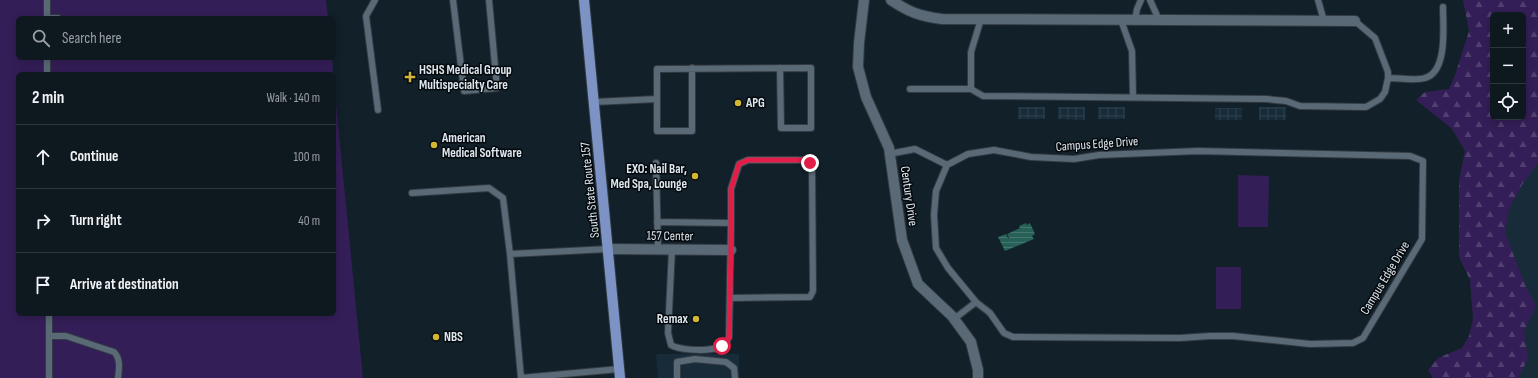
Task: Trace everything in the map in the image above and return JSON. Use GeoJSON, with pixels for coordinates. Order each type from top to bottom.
{"type":"FeatureCollection","features":[{"type":"Feature","properties":{"kind":"main road","name":"South State Route 157"},"geometry":{"type":"LineString","coordinates":[[584,0],[620,374]]}},
{"type":"Feature","properties":{"kind":"street","name":"Century Drive"},"geometry":{"type":"LineString","coordinates":[[864,0],[858,67],[866,97],[889,148],[902,240],[918,284],[954,319],[971,342],[978,370],[978,378]]}},
{"type":"Feature","properties":{"kind":"street"},"geometry":{"type":"LineString","coordinates":[[891,0],[907,11],[942,19],[1355,21]]}},
{"type":"Feature","properties":{"kind":"street","name":"157 Center"},"geometry":{"type":"LineString","coordinates":[[608,249],[731,250]]}},
{"type":"Feature","properties":{"kind":"lane"},"geometry":{"type":"LineString","coordinates":[[47,0],[47,16]]}},
{"type":"Feature","properties":{"kind":"lane"},"geometry":{"type":"LineString","coordinates":[[375,0],[366,16],[378,110]]}},
{"type":"Feature","properties":{"kind":"lane"},"geometry":{"type":"LineString","coordinates":[[454,0],[464,91],[497,88],[489,0]]}},
{"type":"Feature","properties":{"kind":"lane"},"geometry":{"type":"LineString","coordinates":[[1136,20],[1141,0]]}},
{"type":"Feature","properties":{"kind":"lane"},"geometry":{"type":"LineString","coordinates":[[1150,0],[1159,20]]}},
{"type":"Feature","properties":{"kind":"lane"},"geometry":{"type":"LineString","coordinates":[[1318,0],[1324,21]]}},
{"type":"Feature","properties":{"kind":"lane"},"geometry":{"type":"LineString","coordinates":[[1388,78],[1425,78],[1431,75],[1438,68],[1442,58],[1443,7]]}},
{"type":"Feature","properties":{"kind":"lane"},"geometry":{"type":"LineString","coordinates":[[970,89],[971,52],[981,19]]}},
{"type":"Feature","properties":{"kind":"lane"},"geometry":{"type":"LineString","coordinates":[[1121,20],[1132,51],[1133,98]]}},
{"type":"Feature","properties":{"kind":"lane"},"geometry":{"type":"LineString","coordinates":[[910,90],[970,89],[984,96],[1266,99],[1286,101],[1300,106],[1366,107],[1380,100],[1388,78],[1388,72],[1375,38],[1355,21]]}},
{"type":"Feature","properties":{"kind":"lane"},"geometry":{"type":"LineString","coordinates":[[47,60],[47,72]]}},
{"type":"Feature","properties":{"kind":"lane"},"geometry":{"type":"LineString","coordinates":[[692,68],[692,131],[657,130],[657,69],[692,68],[780,68],[811,68],[811,128],[781,128],[780,68]]}},
{"type":"Feature","properties":{"kind":"lane"},"geometry":{"type":"LineString","coordinates":[[594,102],[657,100]]}},
{"type":"Feature","properties":{"kind":"lane"},"geometry":{"type":"LineString","coordinates":[[889,154],[916,149],[947,165]]}},
{"type":"Feature","properties":{"kind":"lane","name":"Campus Edge Drive"},"geometry":{"type":"LineString","coordinates":[[994,150],[1031,157],[1074,159],[1099,155],[1198,151],[1410,156],[1423,161],[1422,238],[1363,338],[1353,343],[1310,344],[1233,336],[1180,338],[1013,337],[1004,333],[990,313],[976,302],[948,268],[936,248],[934,215],[936,192],[947,165],[968,154],[994,150]]}},
{"type":"Feature","properties":{"kind":"lane"},"geometry":{"type":"LineString","coordinates":[[672,249],[668,333],[671,346],[676,348],[712,350],[722,346],[727,342],[729,337],[731,189],[739,164],[748,160],[804,160],[810,163],[812,165],[813,291],[810,298],[730,298]]}},
{"type":"Feature","properties":{"kind":"lane"},"geometry":{"type":"LineString","coordinates":[[656,163],[658,249]]}},
{"type":"Feature","properties":{"kind":"lane"},"geometry":{"type":"LineString","coordinates":[[412,194],[490,188],[503,198],[510,254],[521,378],[620,374]]}},
{"type":"Feature","properties":{"kind":"lane"},"geometry":{"type":"LineString","coordinates":[[657,222],[731,223]]}},
{"type":"Feature","properties":{"kind":"lane"},"geometry":{"type":"LineString","coordinates":[[510,254],[608,249]]}},
{"type":"Feature","properties":{"kind":"lane"},"geometry":{"type":"LineString","coordinates":[[954,319],[976,302]]}},
{"type":"Feature","properties":{"kind":"lane"},"geometry":{"type":"LineString","coordinates":[[49,316],[49,378]]}},
{"type":"Feature","properties":{"kind":"lane"},"geometry":{"type":"LineString","coordinates":[[49,336],[66,336],[114,352],[119,361],[118,378]]}},
{"type":"Feature","properties":{"kind":"lane"},"geometry":{"type":"LineString","coordinates":[[677,378],[677,362],[695,359],[726,362],[734,368],[735,378]]}},
{"type":"Feature","properties":{"kind":"shaded area"},"geometry":{"type":"Polygon","coordinates":[[[1475,0],[1538,0],[1538,378],[1476,378],[1475,0]]]}},
{"type":"Feature","properties":{"kind":"shaded area"},"geometry":{"type":"Polygon","coordinates":[[[1018,107],[1045,107],[1045,119],[1018,119],[1018,107]]]}},
{"type":"Feature","properties":{"kind":"shaded area"},"geometry":{"type":"Polygon","coordinates":[[[1058,107],[1085,107],[1085,120],[1058,119],[1058,107]]]}},
{"type":"Feature","properties":{"kind":"shaded area"},"geometry":{"type":"Polygon","coordinates":[[[1098,107],[1125,107],[1125,119],[1098,119],[1098,107]]]}},
{"type":"Feature","properties":{"kind":"shaded area"},"geometry":{"type":"Polygon","coordinates":[[[1259,107],[1286,107],[1286,120],[1259,120],[1259,107]]]}},
{"type":"Feature","properties":{"kind":"shaded area"},"geometry":{"type":"Polygon","coordinates":[[[1215,108],[1242,108],[1242,120],[1215,120],[1215,108]]]}},
{"type":"Feature","properties":{"kind":"shaded area"},"geometry":{"type":"Polygon","coordinates":[[[1026,223],[1027,225],[1030,223],[1035,234],[1032,236],[1034,239],[1005,251],[998,237],[1006,234],[1009,238],[1007,234],[1020,228],[1019,226],[1026,223]]]}},
{"type":"Feature","properties":{"kind":"shaded area"},"geometry":{"type":"Polygon","coordinates":[[[656,354],[739,354],[739,378],[658,378],[656,354]]]}},
{"type":"Feature","properties":{"kind":"green space"},"geometry":{"type":"Polygon","coordinates":[[[0,0],[326,0],[328,16],[16,16],[16,60],[332,60],[333,72],[16,72],[16,316],[336,316],[336,103],[363,378],[0,378],[0,0]]]}},
{"type":"Feature","properties":{"kind":"green space"},"geometry":{"type":"Polygon","coordinates":[[[1463,0],[1538,0],[1538,163],[1523,183],[1509,209],[1505,232],[1525,285],[1536,306],[1524,331],[1528,359],[1518,378],[1433,378],[1428,370],[1438,358],[1462,348],[1469,336],[1473,319],[1470,280],[1459,257],[1459,180],[1465,151],[1452,129],[1416,100],[1425,92],[1449,89],[1469,31],[1463,0]]]}},
{"type":"Feature","properties":{"kind":"green space"},"geometry":{"type":"Polygon","coordinates":[[[1238,175],[1269,176],[1268,227],[1238,227],[1238,175]]]}},
{"type":"Feature","properties":{"kind":"green space"},"geometry":{"type":"Polygon","coordinates":[[[1216,267],[1241,267],[1241,309],[1216,309],[1216,267]]]}},
{"type":"Feature","properties":{"kind":"place","name":"HSHS Medical Group Multispecialty Care"},"geometry":{"type":"Point","coordinates":[410,77]}},
{"type":"Feature","properties":{"kind":"place","name":"APG"},"geometry":{"type":"Point","coordinates":[738,103]}},
{"type":"Feature","properties":{"kind":"place","name":"American Medical Software"},"geometry":{"type":"Point","coordinates":[434,145]}},
{"type":"Feature","properties":{"kind":"place","name":"EXO: Nail Bar, Med Spa, Lounge"},"geometry":{"type":"Point","coordinates":[695,176]}},
{"type":"Feature","properties":{"kind":"place","name":"Remax"},"geometry":{"type":"Point","coordinates":[696,319]}},
{"type":"Feature","properties":{"kind":"place","name":"NBS"},"geometry":{"type":"Point","coordinates":[436,337]}},
{"type":"Feature","properties":{"kind":"route"},"geometry":{"type":"LineString","coordinates":[[722,346],[727,342],[729,337],[731,189],[739,164],[748,160],[804,160],[810,163]]}}]}
